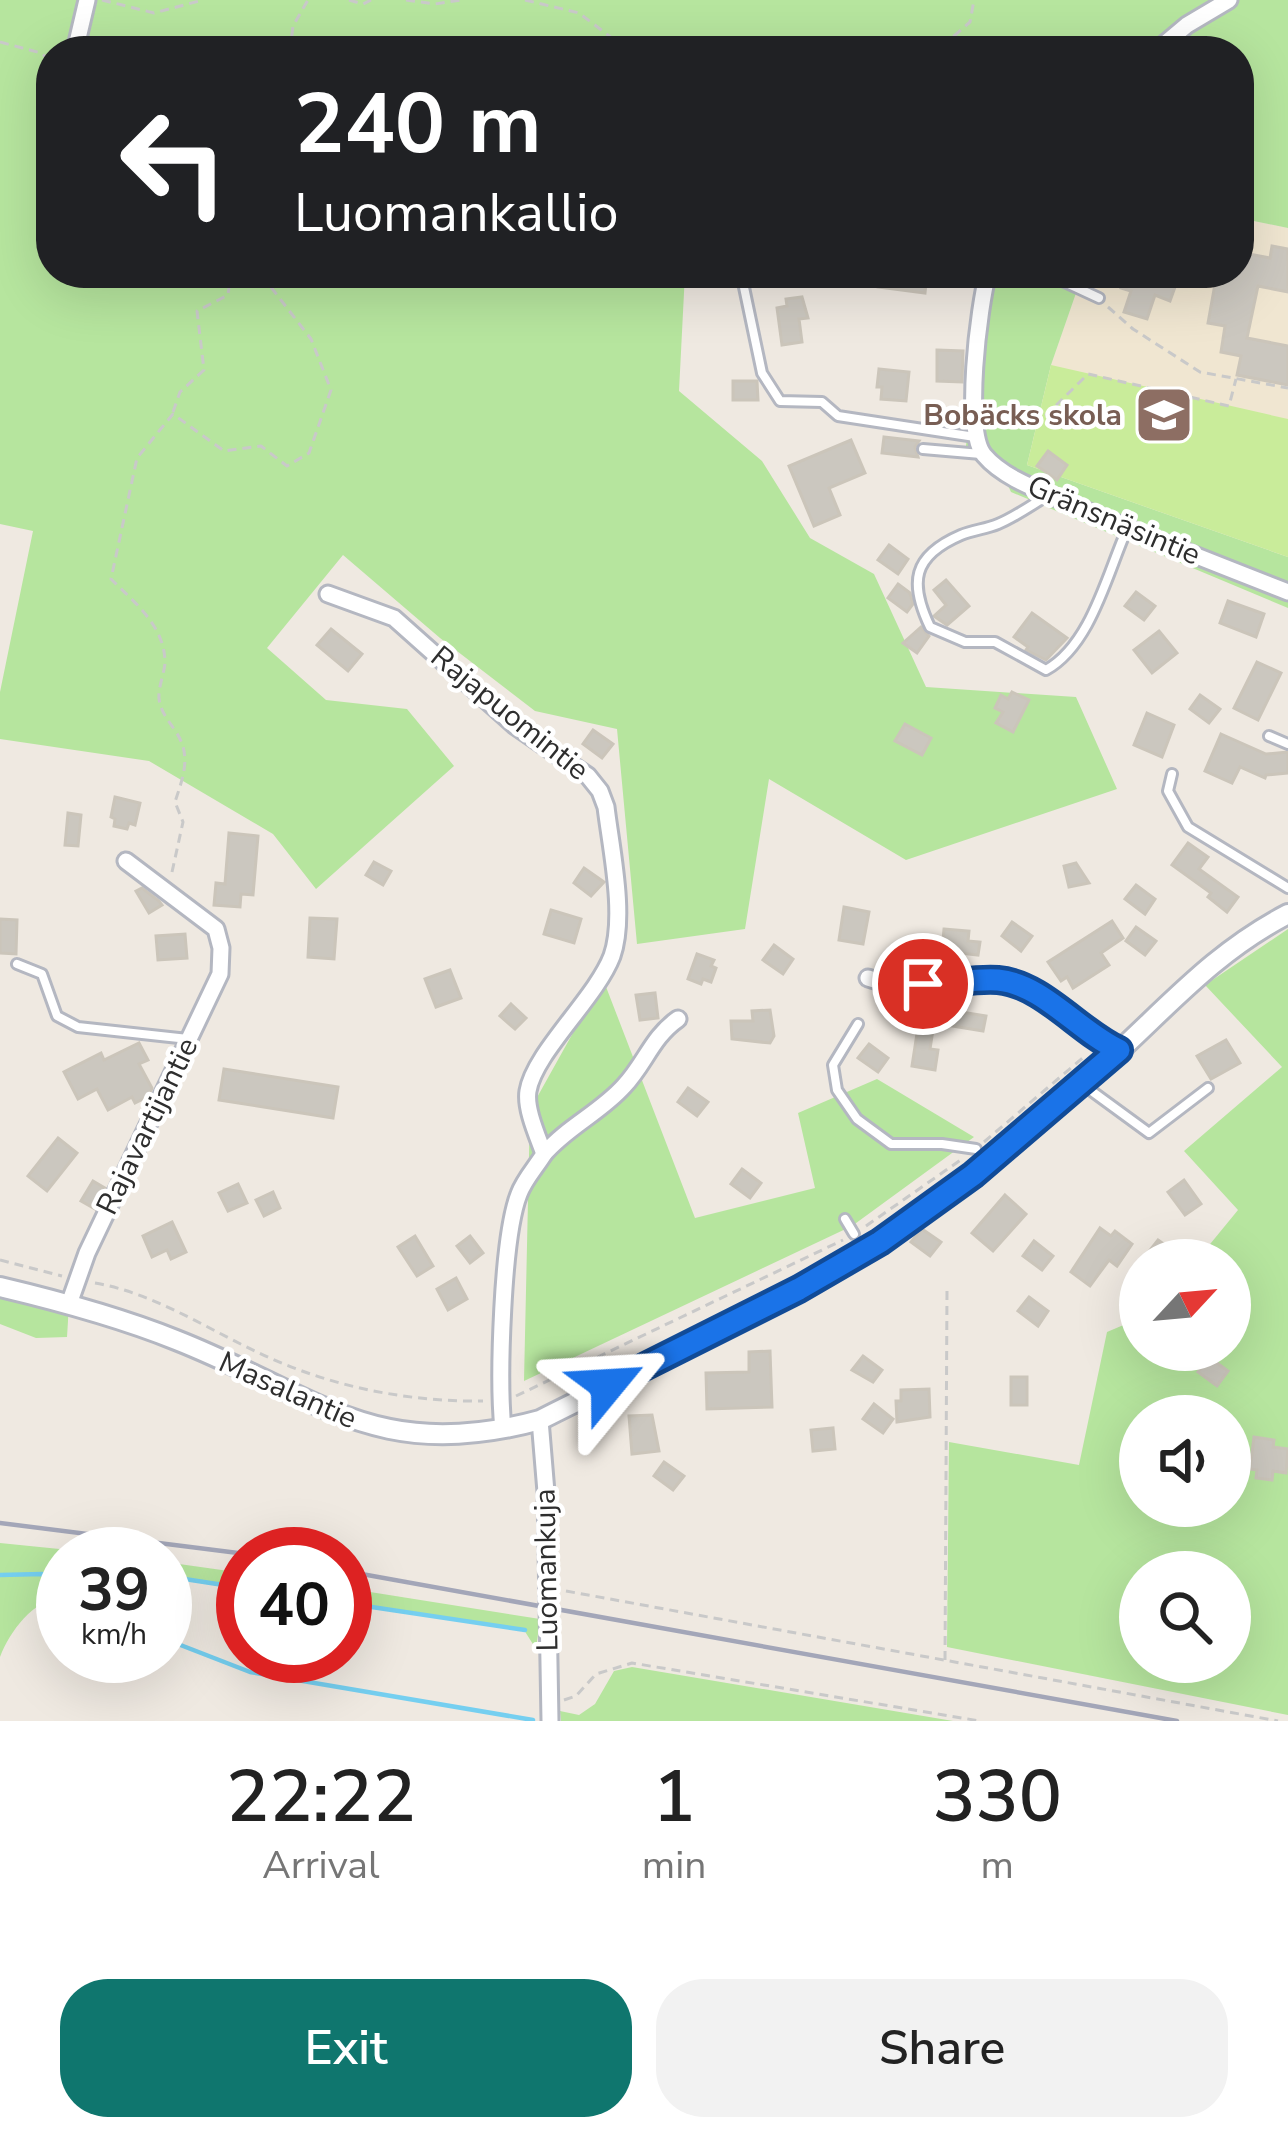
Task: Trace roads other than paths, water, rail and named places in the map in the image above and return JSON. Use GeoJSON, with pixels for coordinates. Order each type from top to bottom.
{"type":"FeatureCollection","features":[{"type":"Feature","properties":{"kind":"street"},"geometry":{"type":"LineString","coordinates":[[79,36],[87,0]]}},
{"type":"Feature","properties":{"kind":"street"},"geometry":{"type":"LineString","coordinates":[[1174,36],[1228,0]]}},
{"type":"Feature","properties":{"kind":"street"},"geometry":{"type":"LineString","coordinates":[[982,454],[976,437],[977,312],[984,288]]}},
{"type":"Feature","properties":{"kind":"street","name":"Gränsnäsintie"},"geometry":{"type":"LineString","coordinates":[[982,454],[1050,494],[1127,529],[1288,592]]}},
{"type":"Feature","properties":{"kind":"street","name":"Rajapuomintie"},"geometry":{"type":"LineString","coordinates":[[328,593],[394,618],[514,724],[588,776],[604,798],[618,915],[614,952],[539,1065],[526,1093],[544,1154]]}},
{"type":"Feature","properties":{"kind":"street","name":"Rajavartijantie"},"geometry":{"type":"LineString","coordinates":[[69,1304],[95,1236],[220,974],[216,928],[126,862]]}},
{"type":"Feature","properties":{"kind":"street","name":"Masalantie"},"geometry":{"type":"LineString","coordinates":[[0,1288],[69,1304],[175,1340],[355,1421],[422,1435],[503,1429],[540,1420],[799,1289],[880,1242],[973,1175],[1081,1084],[1216,958],[1288,914]]}},
{"type":"Feature","properties":{"kind":"street"},"geometry":{"type":"LineString","coordinates":[[868,977],[894,986],[997,980],[1022,986],[1119,1050]]}},
{"type":"Feature","properties":{"kind":"street"},"geometry":{"type":"LineString","coordinates":[[503,1429],[500,1400],[510,1226],[519,1192],[558,1138],[624,1086],[660,1032],[678,1019]]}},
{"type":"Feature","properties":{"kind":"street","name":"Luomankuja"},"geometry":{"type":"LineString","coordinates":[[540,1420],[546,1492],[550,1721]]}},
{"type":"Feature","properties":{"kind":"lane"},"geometry":{"type":"LineString","coordinates":[[744,288],[762,373],[780,400],[823,402],[838,416],[976,437]]}},
{"type":"Feature","properties":{"kind":"lane"},"geometry":{"type":"LineString","coordinates":[[1077,288],[1099,298]]}},
{"type":"Feature","properties":{"kind":"lane"},"geometry":{"type":"LineString","coordinates":[[923,449],[982,454]]}},
{"type":"Feature","properties":{"kind":"lane"},"geometry":{"type":"LineString","coordinates":[[1050,494],[998,525],[962,535],[926,557],[916,573],[930,627],[965,642],[995,642],[1046,670],[1071,650],[1087,628],[1127,529]]}},
{"type":"Feature","properties":{"kind":"lane"},"geometry":{"type":"LineString","coordinates":[[1270,736],[1288,745]]}},
{"type":"Feature","properties":{"kind":"lane"},"geometry":{"type":"LineString","coordinates":[[1172,774],[1168,791],[1188,827],[1288,888]]}},
{"type":"Feature","properties":{"kind":"lane"},"geometry":{"type":"LineString","coordinates":[[17,964],[42,974],[57,1016],[78,1027],[189,1040]]}},
{"type":"Feature","properties":{"kind":"lane"},"geometry":{"type":"LineString","coordinates":[[859,1024],[833,1065],[837,1090],[857,1119],[891,1144],[976,1149]]}},
{"type":"Feature","properties":{"kind":"lane"},"geometry":{"type":"LineString","coordinates":[[1081,1084],[1149,1133],[1208,1088]]}},
{"type":"Feature","properties":{"kind":"lane"},"geometry":{"type":"LineString","coordinates":[[845,1219],[854,1234]]}},
{"type":"Feature","properties":{"kind":"waterway"},"geometry":{"type":"LineString","coordinates":[[0,1575],[36,1574]]}},
{"type":"Feature","properties":{"kind":"waterway"},"geometry":{"type":"LineString","coordinates":[[192,1580],[216,1584]]}},
{"type":"Feature","properties":{"kind":"waterway"},"geometry":{"type":"LineString","coordinates":[[372,1607],[525,1630]]}},
{"type":"Feature","properties":{"kind":"waterway"},"geometry":{"type":"LineString","coordinates":[[192,1649],[250,1672],[533,1720]]}},
{"type":"Feature","properties":{"kind":"railway"},"geometry":{"type":"LineString","coordinates":[[0,1523],[216,1550]]}},
{"type":"Feature","properties":{"kind":"railway"},"geometry":{"type":"LineString","coordinates":[[372,1576],[1177,1721]]}},
{"type":"Feature","properties":{"kind":"place","name":"Bobäcks skola"},"geometry":{"type":"Point","coordinates":[1164,415]}}]}
